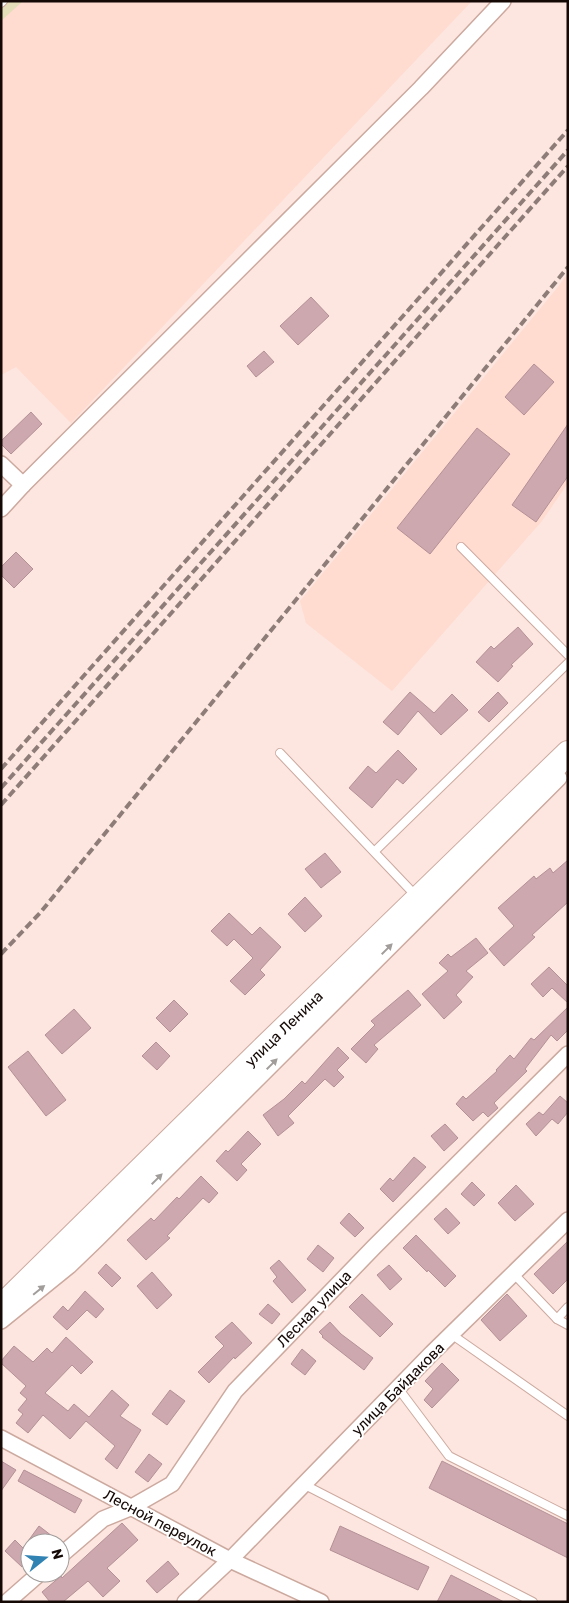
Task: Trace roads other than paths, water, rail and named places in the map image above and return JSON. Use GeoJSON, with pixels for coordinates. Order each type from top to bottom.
{"type":"FeatureCollection","features":[{"type":"Feature","properties":{"kind":"main road","name":"улица Ленина"},"geometry":{"type":"LineString","coordinates":[[1,1307],[414,893],[568,734]]}},
{"type":"Feature","properties":{"kind":"main road","name":"улица Ленина"},"geometry":{"type":"LineString","coordinates":[[1,1286],[414,893],[568,754]]}},
{"type":"Feature","properties":{"kind":"street"},"geometry":{"type":"LineString","coordinates":[[1,509],[414,95],[503,1]]}},
{"type":"Feature","properties":{"kind":"street"},"geometry":{"type":"LineString","coordinates":[[1,464],[23,485]]}},
{"type":"Feature","properties":{"kind":"street","name":"улица Ленина"},"geometry":{"type":"LineString","coordinates":[[1,1320],[69,1266],[97,1239],[568,769]]}},
{"type":"Feature","properties":{"kind":"street","name":"Лесная улица"},"geometry":{"type":"LineString","coordinates":[[70,1547],[103,1519],[130,1508],[172,1484],[235,1391],[374,1247],[568,1054]]}},
{"type":"Feature","properties":{"kind":"street","name":"улица Байдакова"},"geometry":{"type":"LineString","coordinates":[[185,1602],[230,1560],[451,1334],[568,1220]]}},
{"type":"Feature","properties":{"kind":"street","name":"Лесной переулок"},"geometry":{"type":"LineString","coordinates":[[1,1438],[230,1560],[321,1602]]}},
{"type":"Feature","properties":{"kind":"street"},"geometry":{"type":"LineString","coordinates":[[7,1602],[29,1583]]}},
{"type":"Feature","properties":{"kind":"lane"},"geometry":{"type":"LineString","coordinates":[[461,547],[568,655]]}},
{"type":"Feature","properties":{"kind":"lane"},"geometry":{"type":"LineString","coordinates":[[375,851],[568,662]]}},
{"type":"Feature","properties":{"kind":"lane"},"geometry":{"type":"LineString","coordinates":[[280,753],[414,893]]}},
{"type":"Feature","properties":{"kind":"lane"},"geometry":{"type":"LineString","coordinates":[[513,1273],[557,1319],[568,1325]]}},
{"type":"Feature","properties":{"kind":"lane"},"geometry":{"type":"LineString","coordinates":[[557,1319],[568,1308]]}},
{"type":"Feature","properties":{"kind":"lane"},"geometry":{"type":"LineString","coordinates":[[451,1334],[568,1416]]}},
{"type":"Feature","properties":{"kind":"lane"},"geometry":{"type":"LineString","coordinates":[[398,1388],[449,1456],[568,1516]]}},
{"type":"Feature","properties":{"kind":"lane"},"geometry":{"type":"LineString","coordinates":[[303,1484],[533,1602]]}},
{"type":"Feature","properties":{"kind":"railway"},"geometry":{"type":"LineString","coordinates":[[1,769],[568,130]]}},
{"type":"Feature","properties":{"kind":"railway"},"geometry":{"type":"LineString","coordinates":[[1,788],[568,150]]}},
{"type":"Feature","properties":{"kind":"railway"},"geometry":{"type":"LineString","coordinates":[[1,805],[568,166]]}},
{"type":"Feature","properties":{"kind":"railway"},"geometry":{"type":"LineString","coordinates":[[1,954],[40,913],[568,267]]}}]}
